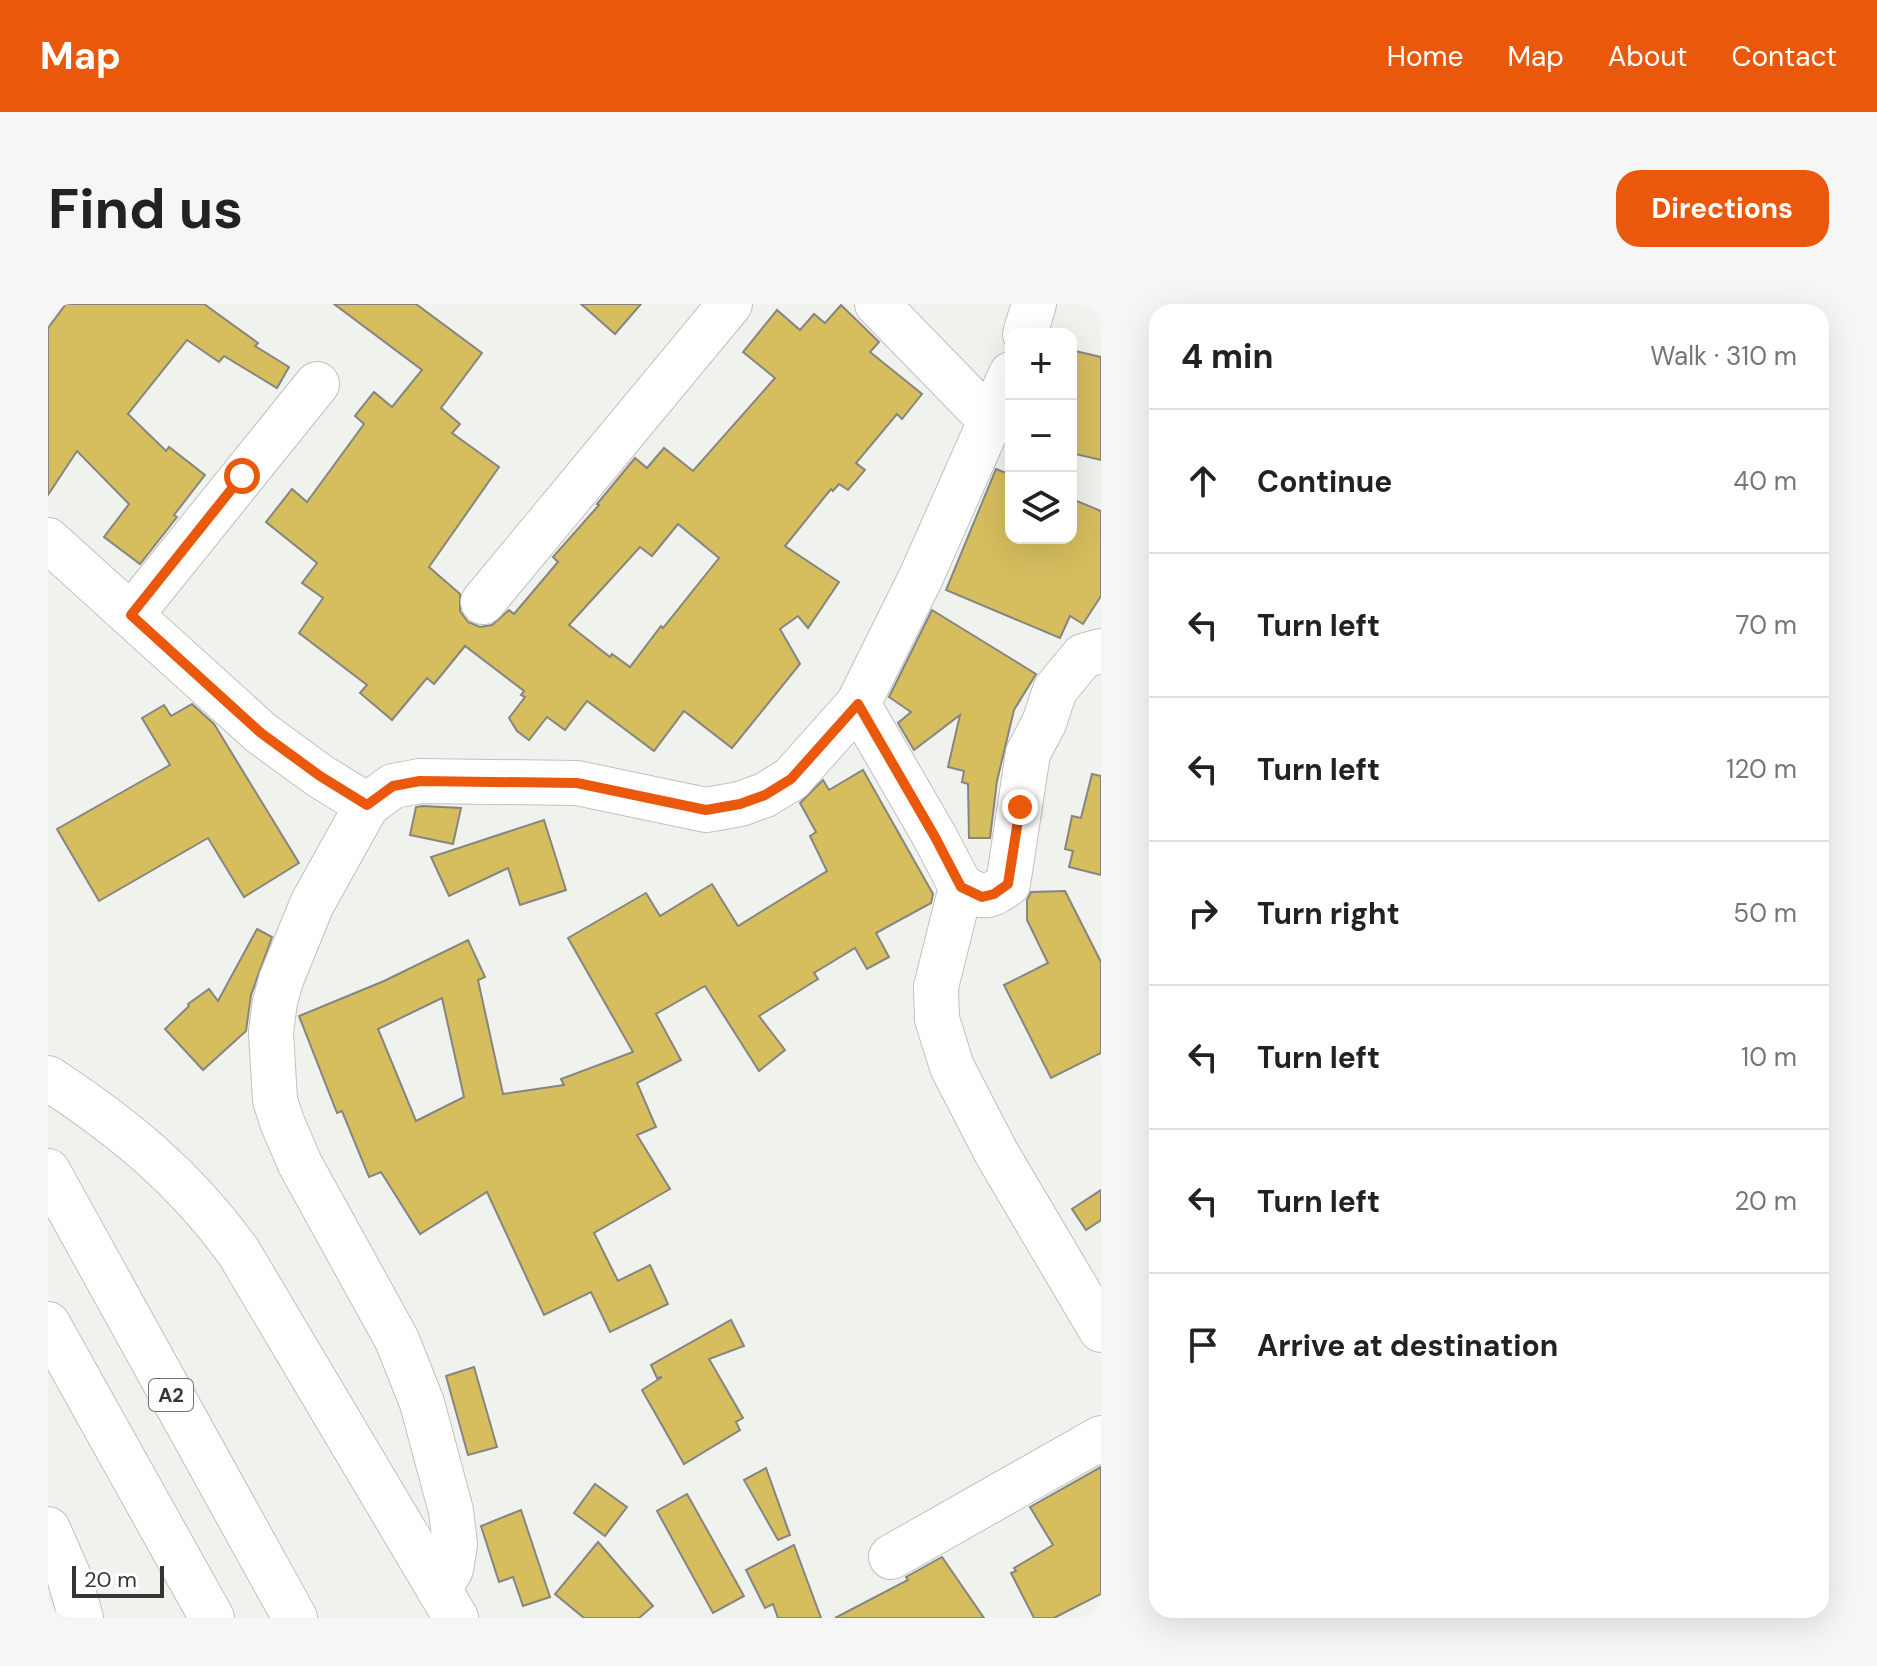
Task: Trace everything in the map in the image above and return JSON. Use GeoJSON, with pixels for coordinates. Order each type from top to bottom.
{"type":"FeatureCollection","features":[{"type":"Feature","properties":{"kind":"main road"},"geometry":{"type":"LineString","coordinates":[[483,602],[730,304]]}},
{"type":"Feature","properties":{"kind":"main road"},"geometry":{"type":"LineString","coordinates":[[877,304],[989,419]]}},
{"type":"Feature","properties":{"kind":"main road"},"geometry":{"type":"LineString","coordinates":[[1027,328],[1034,304]]}},
{"type":"Feature","properties":{"kind":"main road"},"geometry":{"type":"LineString","coordinates":[[131,615],[317,384]]}},
{"type":"Feature","properties":{"kind":"main road"},"geometry":{"type":"LineString","coordinates":[[448,1604],[455,1544],[451,1511],[422,1403],[397,1340],[300,1164],[282,1122],[274,1086],[271,1032],[281,980],[312,904],[367,805],[393,786],[420,781],[577,783],[706,810],[740,804],[765,795],[791,779],[858,704],[921,577],[1005,386]]}},
{"type":"Feature","properties":{"kind":"main road"},"geometry":{"type":"LineString","coordinates":[[48,540],[261,733],[320,776],[367,805]]}},
{"type":"Feature","properties":{"kind":"main road"},"geometry":{"type":"LineString","coordinates":[[858,704],[961,887],[982,897],[994,894],[1008,884],[1028,753],[1044,723],[1055,690],[1083,656],[1101,651]]}},
{"type":"Feature","properties":{"kind":"main road"},"geometry":{"type":"LineString","coordinates":[[961,887],[936,987],[937,1019],[944,1043],[952,1067],[997,1154],[1101,1330]]}},
{"type":"Feature","properties":{"kind":"main road"},"geometry":{"type":"LineString","coordinates":[[48,1078],[129,1136],[175,1174],[209,1211],[238,1251],[448,1604]]}},
{"type":"Feature","properties":{"kind":"main road","name":"A2"},"geometry":{"type":"LineString","coordinates":[[48,1171],[295,1618]]}},
{"type":"Feature","properties":{"kind":"main road"},"geometry":{"type":"LineString","coordinates":[[48,1324],[212,1618]]}},
{"type":"Feature","properties":{"kind":"main road"},"geometry":{"type":"LineString","coordinates":[[891,1557],[1101,1438]]}},
{"type":"Feature","properties":{"kind":"main road"},"geometry":{"type":"LineString","coordinates":[[137,1480],[157,1532],[176,1618]]}},
{"type":"Feature","properties":{"kind":"main road"},"geometry":{"type":"LineString","coordinates":[[48,1529],[69,1577],[81,1618]]}},
{"type":"Feature","properties":{"kind":"building"},"geometry":{"type":"Polygon","coordinates":[[[66,304],[204,304],[258,343],[255,346],[289,367],[277,388],[224,356],[219,362],[187,340],[128,414],[166,451],[169,447],[205,475],[140,564],[104,537],[129,504],[77,451],[48,495],[48,328],[66,304]]]}},
{"type":"Feature","properties":{"kind":"building"},"geometry":{"type":"Polygon","coordinates":[[[334,304],[416,304],[482,353],[441,408],[460,424],[452,433],[499,467],[429,567],[460,594],[460,611],[468,622],[480,627],[492,625],[509,610],[514,614],[558,562],[553,557],[635,458],[647,468],[664,448],[693,471],[775,378],[743,352],[777,310],[800,330],[814,314],[825,323],[841,305],[879,342],[870,352],[922,394],[902,419],[897,414],[856,463],[865,470],[848,490],[839,484],[833,491],[831,489],[785,546],[839,582],[808,628],[798,616],[780,629],[800,664],[732,748],[684,711],[654,751],[587,701],[565,730],[547,717],[529,740],[517,731],[509,718],[525,697],[521,695],[524,691],[465,646],[434,684],[427,678],[392,720],[360,693],[367,685],[299,633],[323,598],[302,583],[317,563],[266,522],[292,489],[307,502],[364,424],[355,416],[374,392],[392,407],[422,370],[334,304]],[[678,524],[652,556],[640,547],[569,625],[610,657],[612,654],[630,667],[719,558],[678,524]]]}},
{"type":"Feature","properties":{"kind":"building"},"geometry":{"type":"Polygon","coordinates":[[[581,304],[641,304],[615,334],[581,304]]]}},
{"type":"Feature","properties":{"kind":"building"},"geometry":{"type":"Polygon","coordinates":[[[1077,351],[1101,357],[1101,460],[1077,454],[1077,351]]]}},
{"type":"Feature","properties":{"kind":"building"},"geometry":{"type":"Polygon","coordinates":[[[996,469],[1005,473],[1005,544],[1077,544],[1077,501],[1101,511],[1101,596],[1083,624],[1070,616],[1060,638],[946,590],[996,469]]]}},
{"type":"Feature","properties":{"kind":"building"},"geometry":{"type":"Polygon","coordinates":[[[932,610],[1036,674],[1014,710],[997,781],[990,838],[969,838],[968,784],[962,782],[964,771],[948,767],[960,715],[914,750],[898,723],[911,712],[889,697],[932,610]]]}},
{"type":"Feature","properties":{"kind":"building"},"geometry":{"type":"Polygon","coordinates":[[[192,704],[214,724],[299,863],[244,897],[208,838],[99,901],[57,829],[170,765],[142,718],[164,705],[171,716],[192,704]]]}},
{"type":"Feature","properties":{"kind":"building"},"geometry":{"type":"Polygon","coordinates":[[[863,770],[933,894],[931,903],[876,933],[889,957],[867,969],[855,948],[814,973],[818,979],[759,1016],[785,1050],[759,1071],[705,986],[656,1014],[681,1060],[637,1083],[656,1127],[637,1135],[670,1189],[594,1233],[618,1281],[650,1265],[668,1304],[610,1332],[591,1292],[544,1315],[487,1192],[420,1234],[381,1172],[369,1177],[342,1111],[337,1113],[299,1016],[384,981],[468,940],[485,977],[478,980],[503,1094],[564,1085],[561,1079],[633,1052],[568,938],[646,893],[660,916],[712,884],[738,926],[827,871],[810,836],[816,832],[800,803],[823,780],[829,790],[863,770]],[[442,998],[378,1029],[416,1121],[464,1097],[442,998]]]}},
{"type":"Feature","properties":{"kind":"building"},"geometry":{"type":"Polygon","coordinates":[[[1092,774],[1101,776],[1101,875],[1069,867],[1073,851],[1065,849],[1072,816],[1081,818],[1092,774]]]}},
{"type":"Feature","properties":{"kind":"building"},"geometry":{"type":"Polygon","coordinates":[[[416,807],[461,808],[453,844],[410,835],[416,807]]]}},
{"type":"Feature","properties":{"kind":"building"},"geometry":{"type":"Polygon","coordinates":[[[544,820],[566,890],[520,905],[508,868],[449,896],[431,857],[544,820]]]}},
{"type":"Feature","properties":{"kind":"building"},"geometry":{"type":"Polygon","coordinates":[[[1065,891],[1101,962],[1101,1053],[1051,1078],[1004,985],[1048,963],[1027,920],[1027,900],[1031,892],[1065,891]]]}},
{"type":"Feature","properties":{"kind":"building"},"geometry":{"type":"Polygon","coordinates":[[[257,929],[272,937],[251,995],[246,1031],[203,1070],[165,1029],[188,1004],[209,989],[218,1001],[257,929]]]}},
{"type":"Feature","properties":{"kind":"building"},"geometry":{"type":"Polygon","coordinates":[[[1101,1190],[1101,1220],[1086,1230],[1072,1209],[1101,1190]]]}},
{"type":"Feature","properties":{"kind":"building"},"geometry":{"type":"Polygon","coordinates":[[[731,1320],[744,1346],[709,1359],[743,1418],[736,1422],[740,1430],[684,1464],[642,1390],[662,1377],[657,1378],[651,1365],[731,1320]]]}},
{"type":"Feature","properties":{"kind":"building"},"geometry":{"type":"Polygon","coordinates":[[[474,1367],[497,1447],[468,1455],[446,1376],[474,1367]]]}},
{"type":"Feature","properties":{"kind":"building"},"geometry":{"type":"Polygon","coordinates":[[[1101,1467],[1101,1594],[1054,1618],[1034,1618],[1011,1573],[1016,1571],[1014,1568],[1053,1545],[1030,1507],[1101,1467]]]}},
{"type":"Feature","properties":{"kind":"building"},"geometry":{"type":"Polygon","coordinates":[[[766,1468],[790,1535],[778,1540],[744,1480],[766,1468]]]}},
{"type":"Feature","properties":{"kind":"building"},"geometry":{"type":"Polygon","coordinates":[[[595,1484],[627,1507],[605,1536],[574,1513],[595,1484]]]}},
{"type":"Feature","properties":{"kind":"building"},"geometry":{"type":"Polygon","coordinates":[[[687,1494],[744,1596],[713,1613],[657,1511],[687,1494]]]}},
{"type":"Feature","properties":{"kind":"building"},"geometry":{"type":"Polygon","coordinates":[[[521,1510],[550,1597],[523,1606],[513,1577],[499,1582],[481,1526],[521,1510]]]}},
{"type":"Feature","properties":{"kind":"building"},"geometry":{"type":"Polygon","coordinates":[[[598,1542],[653,1606],[639,1618],[584,1618],[555,1594],[598,1542]]]}},
{"type":"Feature","properties":{"kind":"building"},"geometry":{"type":"Polygon","coordinates":[[[794,1545],[821,1618],[778,1618],[773,1604],[765,1608],[746,1570],[794,1545]]]}},
{"type":"Feature","properties":{"kind":"building"},"geometry":{"type":"Polygon","coordinates":[[[942,1557],[984,1618],[835,1618],[908,1580],[906,1577],[942,1557]]]}},
{"type":"Feature","properties":{"kind":"route"},"geometry":{"type":"LineString","coordinates":[[242,476],[131,615],[261,733],[320,776],[367,805],[393,786],[420,781],[577,783],[706,810],[740,804],[765,795],[791,779],[858,704],[961,887],[982,897],[994,894],[1008,884],[1020,807]]}}]}
